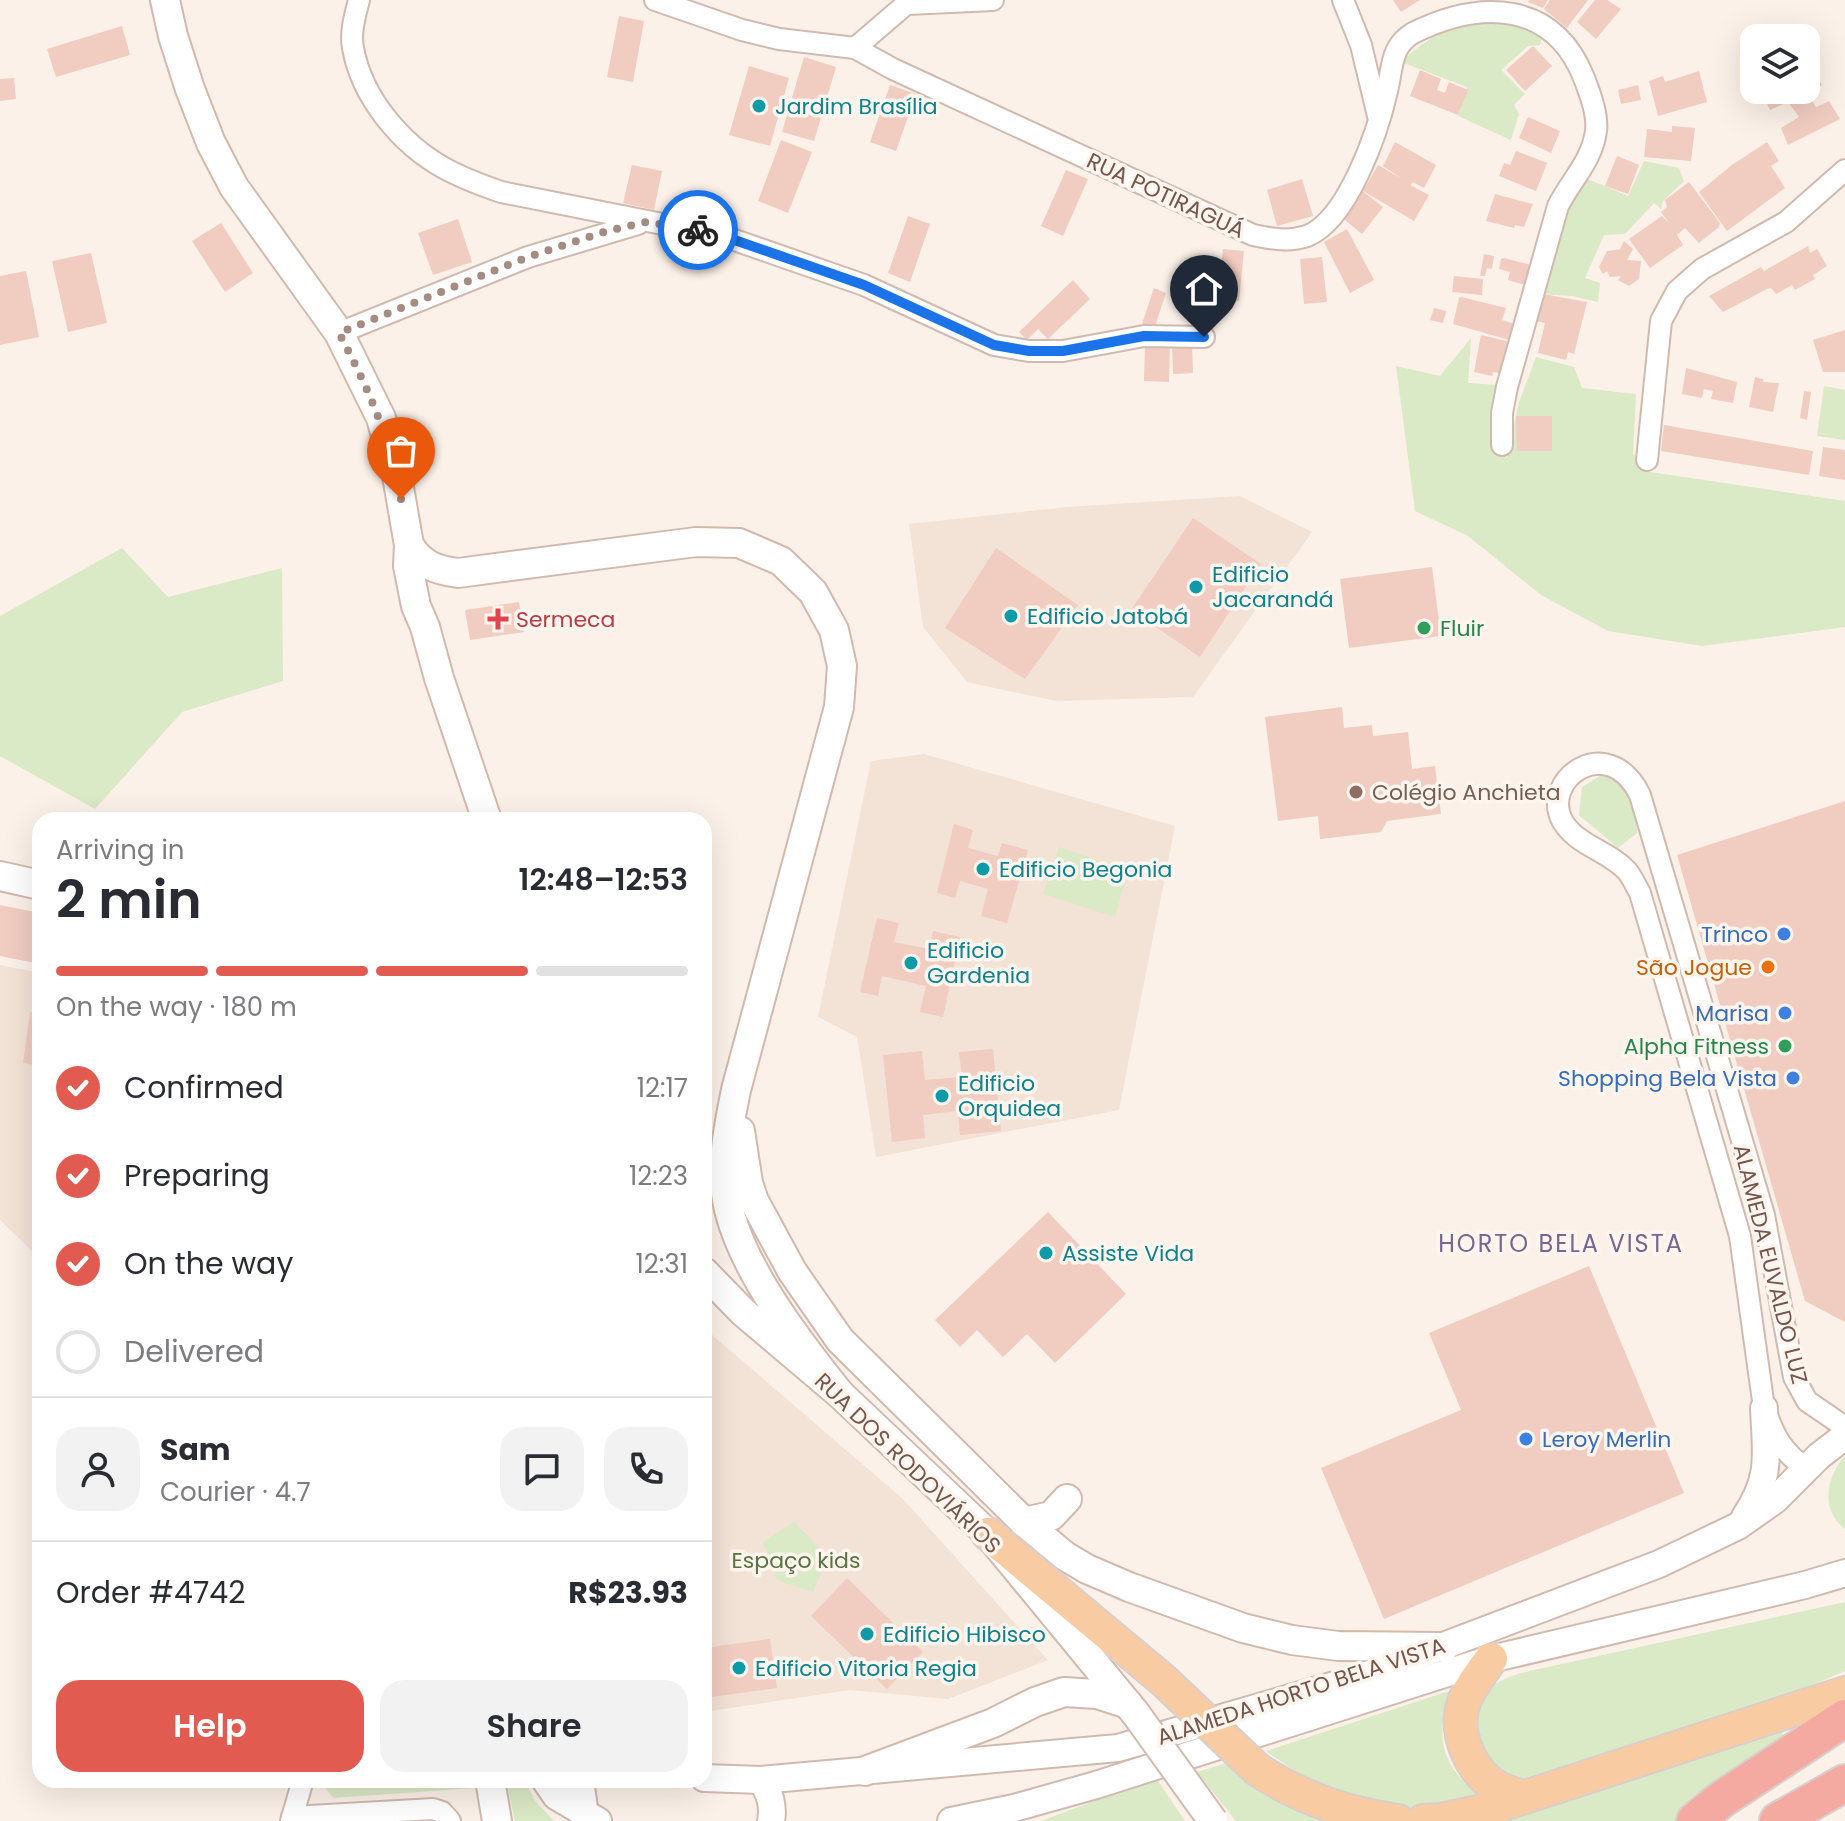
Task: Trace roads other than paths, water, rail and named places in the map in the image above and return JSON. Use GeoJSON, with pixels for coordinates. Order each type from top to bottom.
{"type":"FeatureCollection","features":[{"type":"Feature","properties":{"kind":"highway"},"geometry":{"type":"LineString","coordinates":[[1695,1821],[1722,1799],[1845,1718]]}},
{"type":"Feature","properties":{"kind":"highway"},"geometry":{"type":"LineString","coordinates":[[1778,1821],[1845,1783]]}},
{"type":"Feature","properties":{"kind":"main road"},"geometry":{"type":"LineString","coordinates":[[165,0],[190,89],[211,143],[234,187],[339,333],[381,418],[392,454],[409,545],[408,566],[416,606],[484,812]]}},
{"type":"Feature","properties":{"kind":"main road"},"geometry":{"type":"LineString","coordinates":[[409,545],[425,563],[442,571],[458,573],[696,542],[739,543],[781,561],[813,592],[834,630],[842,666],[839,707],[736,1090],[726,1139],[725,1170],[726,1195],[738,1239],[795,1338],[840,1394]]}},
{"type":"Feature","properties":{"kind":"main road"},"geometry":{"type":"LineString","coordinates":[[425,627],[427,606],[433,594],[458,573]]}},
{"type":"Feature","properties":{"kind":"main road"},"geometry":{"type":"LineString","coordinates":[[0,876],[32,883]]}},
{"type":"Feature","properties":{"kind":"main road"},"geometry":{"type":"LineString","coordinates":[[736,1090],[748,1183],[754,1201],[792,1271],[840,1340],[1051,1546],[1087,1569],[1243,1628],[1292,1640],[1338,1646],[1444,1647]]}},
{"type":"Feature","properties":{"kind":"main road","name":"RUA DOS RODOVIÁRIOS"},"geometry":{"type":"LineString","coordinates":[[712,1280],[743,1312],[840,1394],[988,1534],[1132,1709],[1213,1821]]}},
{"type":"Feature","properties":{"kind":"main road"},"geometry":{"type":"LineString","coordinates":[[712,1289],[743,1312]]}},
{"type":"Feature","properties":{"kind":"main road"},"geometry":{"type":"LineString","coordinates":[[892,1443],[961,1458]]}},
{"type":"Feature","properties":{"kind":"main road"},"geometry":{"type":"LineString","coordinates":[[1024,1522],[1051,1516],[1067,1499]]}},
{"type":"Feature","properties":{"kind":"main road"},"geometry":{"type":"LineString","coordinates":[[988,1534],[1163,1680],[1258,1770],[1292,1792],[1375,1818],[1398,1821]]}},
{"type":"Feature","properties":{"kind":"main road"},"geometry":{"type":"LineString","coordinates":[[1491,1659],[1464,1703],[1460,1725],[1465,1748],[1483,1776],[1498,1788],[1524,1797]]}},
{"type":"Feature","properties":{"kind":"main road"},"geometry":{"type":"LineString","coordinates":[[865,1771],[958,1737],[1064,1692],[1097,1694],[1132,1709]]}},
{"type":"Feature","properties":{"kind":"main road"},"geometry":{"type":"LineString","coordinates":[[1423,1821],[1482,1811],[1845,1693]]}},
{"type":"Feature","properties":{"kind":"main road"},"geometry":{"type":"LineString","coordinates":[[491,1788],[496,1817]]}},
{"type":"Feature","properties":{"kind":"street"},"geometry":{"type":"LineString","coordinates":[[359,0],[353,20],[352,46],[373,100],[395,129],[416,149],[443,168],[501,192],[723,236],[864,285],[994,345],[1029,351],[1063,351],[1144,336],[1204,337]]}},
{"type":"Feature","properties":{"kind":"street","name":"RUA POTIRAGUÁ"},"geometry":{"type":"LineString","coordinates":[[655,0],[754,33],[855,48],[893,69],[1253,235],[1273,239],[1308,235],[1335,213],[1361,166],[1379,120],[1388,88],[1392,56],[1398,45],[1411,34],[1435,22],[1482,8],[1501,7],[1537,20],[1558,38],[1579,64],[1597,126],[1589,159],[1565,190],[1558,206],[1507,387],[1502,413],[1502,445]]}},
{"type":"Feature","properties":{"kind":"street"},"geometry":{"type":"LineString","coordinates":[[855,48],[910,2],[993,0]]}},
{"type":"Feature","properties":{"kind":"street"},"geometry":{"type":"LineString","coordinates":[[1343,0],[1352,17],[1364,56],[1379,120]]}},
{"type":"Feature","properties":{"kind":"street"},"geometry":{"type":"LineString","coordinates":[[1647,460],[1661,321],[1677,291],[1702,269],[1786,222],[1845,170]]}},
{"type":"Feature","properties":{"kind":"street"},"geometry":{"type":"LineString","coordinates":[[339,333],[528,257],[607,231],[646,222]]}},
{"type":"Feature","properties":{"kind":"street","name":"ALAMEDA EUVALDO LUZ"},"geometry":{"type":"LineString","coordinates":[[1807,1469],[1789,1456],[1779,1443],[1764,1408],[1740,1236],[1640,893],[1627,871],[1575,836],[1563,821],[1559,809],[1558,798],[1563,786],[1584,766],[1597,763],[1612,765],[1626,773],[1640,795],[1764,1215],[1794,1377],[1807,1401],[1845,1427]]}},
{"type":"Feature","properties":{"kind":"street"},"geometry":{"type":"LineString","coordinates":[[1738,1526],[1759,1496],[1764,1482],[1764,1408]]}},
{"type":"Feature","properties":{"kind":"street","name":"ALAMEDA HORTO BELA VISTA"},"geometry":{"type":"LineString","coordinates":[[712,1778],[761,1780],[1118,1748],[1359,1678],[1659,1564],[1738,1526],[1775,1500],[1845,1436]]}},
{"type":"Feature","properties":{"kind":"street","name":"ALAMEDA HORTO BELA VISTA"},"geometry":{"type":"LineString","coordinates":[[951,1821],[1014,1808],[1096,1785],[1491,1659],[1845,1573]]}},
{"type":"Feature","properties":{"kind":"street"},"geometry":{"type":"LineString","coordinates":[[761,1780],[769,1791],[773,1806],[771,1821]]}},
{"type":"Feature","properties":{"kind":"street"},"geometry":{"type":"LineString","coordinates":[[301,1788],[291,1819],[433,1809],[442,1812],[450,1821]]}},
{"type":"Feature","properties":{"kind":"street"},"geometry":{"type":"LineString","coordinates":[[550,1788],[556,1796],[592,1818]]}},
{"type":"Feature","properties":{"kind":"street"},"geometry":{"type":"LineString","coordinates":[[583,1788],[592,1818]]}},
{"type":"Feature","properties":{"kind":"place","name":"Jardim Brasília"},"geometry":{"type":"Point","coordinates":[759,106]}},
{"type":"Feature","properties":{"kind":"place","name":"Edificio Jacarandá"},"geometry":{"type":"Point","coordinates":[1196,587]}},
{"type":"Feature","properties":{"kind":"place","name":"Edificio Jatobá"},"geometry":{"type":"Point","coordinates":[1011,616]}},
{"type":"Feature","properties":{"kind":"place","name":"Sermeca"},"geometry":{"type":"Point","coordinates":[498,619]}},
{"type":"Feature","properties":{"kind":"place","name":"Fluir"},"geometry":{"type":"Point","coordinates":[1424,628]}},
{"type":"Feature","properties":{"kind":"place","name":"Colégio Anchieta"},"geometry":{"type":"Point","coordinates":[1356,792]}},
{"type":"Feature","properties":{"kind":"place","name":"Edificio Begonia"},"geometry":{"type":"Point","coordinates":[983,869]}},
{"type":"Feature","properties":{"kind":"place","name":"Trinco"},"geometry":{"type":"Point","coordinates":[1784,934]}},
{"type":"Feature","properties":{"kind":"place","name":"Edificio Gardenia"},"geometry":{"type":"Point","coordinates":[911,963]}},
{"type":"Feature","properties":{"kind":"place","name":"São Jogue"},"geometry":{"type":"Point","coordinates":[1768,967]}},
{"type":"Feature","properties":{"kind":"place","name":"Marisa"},"geometry":{"type":"Point","coordinates":[1785,1013]}},
{"type":"Feature","properties":{"kind":"place","name":"Alpha Fitness"},"geometry":{"type":"Point","coordinates":[1785,1046]}},
{"type":"Feature","properties":{"kind":"place","name":"Shopping Bela Vista"},"geometry":{"type":"Point","coordinates":[1793,1078]}},
{"type":"Feature","properties":{"kind":"place","name":"Edificio Orquidea"},"geometry":{"type":"Point","coordinates":[942,1096]}},
{"type":"Feature","properties":{"kind":"place","name":"Assiste Vida"},"geometry":{"type":"Point","coordinates":[1046,1253]}},
{"type":"Feature","properties":{"kind":"place","name":"Leroy Merlin"},"geometry":{"type":"Point","coordinates":[1526,1439]}},
{"type":"Feature","properties":{"kind":"place","name":"Edificio Hibisco"},"geometry":{"type":"Point","coordinates":[867,1634]}},
{"type":"Feature","properties":{"kind":"place","name":"Edificio Vitoria Regia"},"geometry":{"type":"Point","coordinates":[739,1668]}},
{"type":"Feature","properties":{"kind":"district","name":"HORTO BELA VISTA"},"geometry":{"type":"Point","coordinates":[1561,1244]}},
{"type":"Feature","properties":{"kind":"park label","name":"Espaço kids"},"geometry":{"type":"Point","coordinates":[796,1560]}}]}
